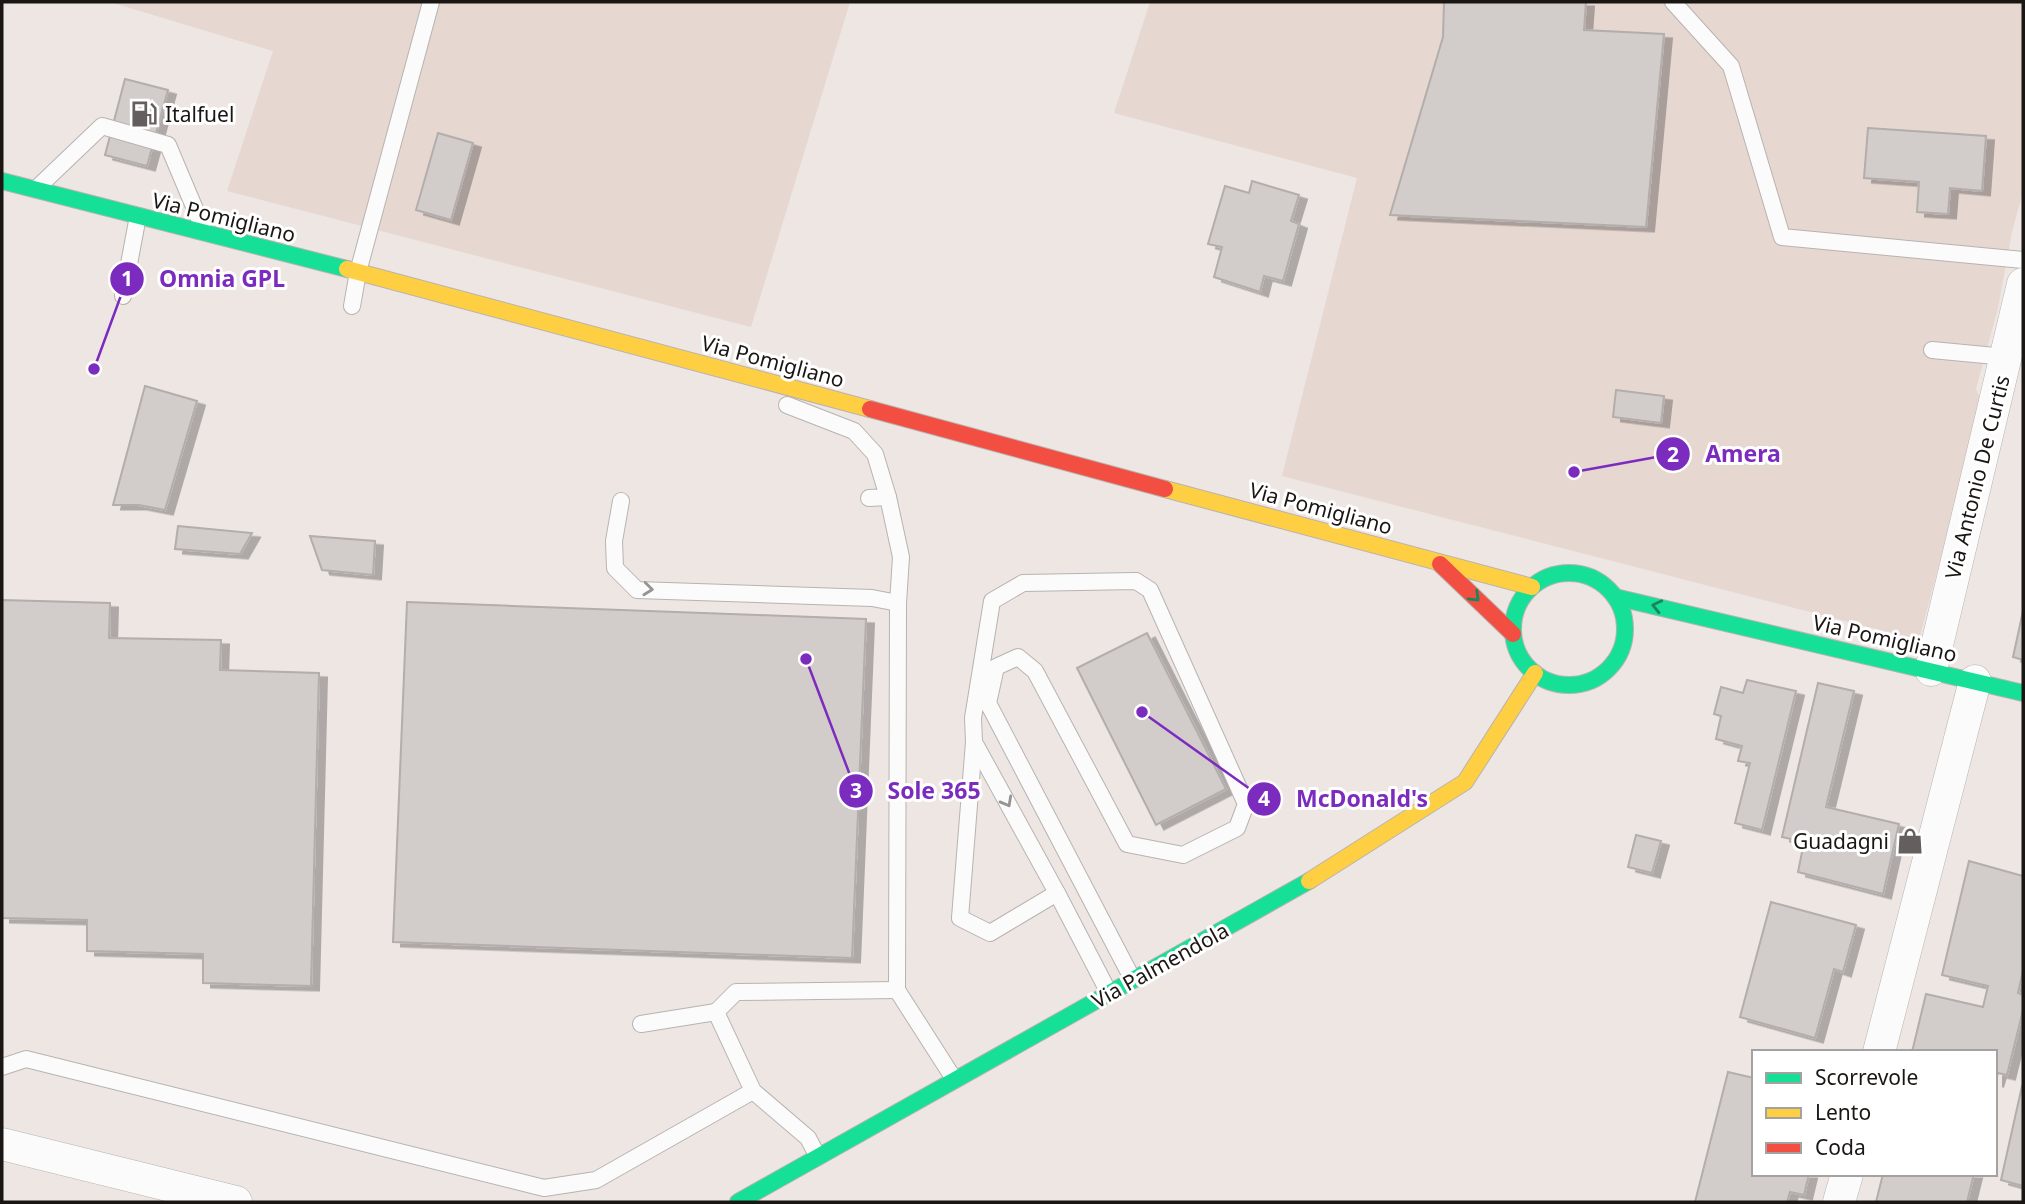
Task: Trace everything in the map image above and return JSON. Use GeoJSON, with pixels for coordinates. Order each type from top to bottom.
{"type":"FeatureCollection","features":[{"type":"Feature","properties":{"kind":"main road","name":"Via Pomigliano"},"geometry":{"type":"LineString","coordinates":[[2,181],[358,272],[1532,586]]}},
{"type":"Feature","properties":{"kind":"main road"},"geometry":{"type":"LineString","coordinates":[[1436,561],[1513,634]]}},
{"type":"Feature","properties":{"kind":"main road"},"geometry":{"type":"LineString","coordinates":[[1567,573],[1585,575],[1602,583],[1615,597],[1631,631],[1611,666],[1598,677],[1565,685],[1548,681],[1524,663],[1516,649],[1514,618],[1520,601],[1532,586],[1549,577],[1567,573]]}},
{"type":"Feature","properties":{"kind":"main road","name":"Via Pomigliano"},"geometry":{"type":"LineString","coordinates":[[1615,597],[2023,693]]}},
{"type":"Feature","properties":{"kind":"main road"},"geometry":{"type":"LineString","coordinates":[[1662,624],[1699,616]]}},
{"type":"Feature","properties":{"kind":"main road","name":"Via Palmendola"},"geometry":{"type":"LineString","coordinates":[[738,1202],[1323,873],[1465,782],[1535,673]]}},
{"type":"Feature","properties":{"kind":"street","name":"Via Antonio De Curtis"},"geometry":{"type":"LineString","coordinates":[[1931,670],[2023,284]]}},
{"type":"Feature","properties":{"kind":"street"},"geometry":{"type":"LineString","coordinates":[[1880,1050],[1975,681]]}},
{"type":"Feature","properties":{"kind":"street"},"geometry":{"type":"LineString","coordinates":[[2,1144],[236,1202]]}},
{"type":"Feature","properties":{"kind":"street"},"geometry":{"type":"LineString","coordinates":[[1839,1202],[1846,1176]]}},
{"type":"Feature","properties":{"kind":"lane"},"geometry":{"type":"LineString","coordinates":[[352,306],[358,272],[431,2]]}},
{"type":"Feature","properties":{"kind":"lane"},"geometry":{"type":"LineString","coordinates":[[1674,2],[1731,66],[1782,237],[2023,260]]}},
{"type":"Feature","properties":{"kind":"lane"},"geometry":{"type":"LineString","coordinates":[[35,189],[102,126],[168,145],[206,233]]}},
{"type":"Feature","properties":{"kind":"lane"},"geometry":{"type":"LineString","coordinates":[[123,296],[138,216]]}},
{"type":"Feature","properties":{"kind":"lane"},"geometry":{"type":"LineString","coordinates":[[1932,350],[2006,358]]}},
{"type":"Feature","properties":{"kind":"lane"},"geometry":{"type":"LineString","coordinates":[[753,378],[766,397],[854,431],[875,454],[888,497],[901,557],[898,603],[897,990],[954,1079]]}},
{"type":"Feature","properties":{"kind":"lane"},"geometry":{"type":"LineString","coordinates":[[869,498],[888,497]]}},
{"type":"Feature","properties":{"kind":"lane"},"geometry":{"type":"LineString","coordinates":[[621,501],[614,541],[615,568],[638,590],[872,598],[898,603]]}},
{"type":"Feature","properties":{"kind":"lane"},"geometry":{"type":"LineString","coordinates":[[1057,893],[990,933],[960,918],[974,742],[973,718],[992,601],[1023,583],[1136,581],[1150,590],[1246,804],[1237,828],[1184,855],[1127,844],[1035,671],[1018,657],[996,667],[988,703],[1133,980]]}},
{"type":"Feature","properties":{"kind":"lane"},"geometry":{"type":"LineString","coordinates":[[974,742],[1110,993]]}},
{"type":"Feature","properties":{"kind":"lane"},"geometry":{"type":"LineString","coordinates":[[641,1024],[716,1012],[736,992],[897,990]]}},
{"type":"Feature","properties":{"kind":"lane"},"geometry":{"type":"LineString","coordinates":[[716,1012],[753,1091],[808,1138],[818,1157]]}},
{"type":"Feature","properties":{"kind":"lane"},"geometry":{"type":"LineString","coordinates":[[2,1067],[26,1059],[544,1188],[596,1180],[753,1091]]}},
{"type":"Feature","properties":{"kind":"shaded area"},"geometry":{"type":"Polygon","coordinates":[[[110,2],[850,2],[751,327],[227,191],[273,51],[110,2]]]}},
{"type":"Feature","properties":{"kind":"shaded area"},"geometry":{"type":"Polygon","coordinates":[[[1150,2],[2023,2],[2023,191],[2012,232],[1998,308],[1976,389],[1982,402],[1919,640],[1282,476],[1357,178],[1114,113],[1150,2]]]}},
{"type":"Feature","properties":{"kind":"building"},"geometry":{"type":"Polygon","coordinates":[[[1444,2],[1586,2],[1584,30],[1664,34],[1646,227],[1390,215],[1443,37],[1444,2]]]}},
{"type":"Feature","properties":{"kind":"building"},"geometry":{"type":"Polygon","coordinates":[[[125,79],[168,90],[147,166],[105,155],[125,79]]]}},
{"type":"Feature","properties":{"kind":"building"},"geometry":{"type":"Polygon","coordinates":[[[1868,128],[1986,136],[1982,191],[1950,188],[1948,214],[1917,212],[1919,182],[1864,178],[1868,128]]]}},
{"type":"Feature","properties":{"kind":"building"},"geometry":{"type":"Polygon","coordinates":[[[438,133],[473,143],[451,220],[416,210],[438,133]]]}},
{"type":"Feature","properties":{"kind":"building"},"geometry":{"type":"Polygon","coordinates":[[[1252,181],[1299,195],[1291,221],[1299,224],[1283,281],[1264,276],[1260,292],[1214,277],[1222,247],[1208,244],[1225,186],[1249,193],[1252,181]]]}},
{"type":"Feature","properties":{"kind":"building"},"geometry":{"type":"Polygon","coordinates":[[[145,386],[197,401],[165,510],[139,505],[113,505],[145,386]]]}},
{"type":"Feature","properties":{"kind":"building"},"geometry":{"type":"Polygon","coordinates":[[[1616,390],[1664,396],[1661,423],[1613,417],[1616,390]]]}},
{"type":"Feature","properties":{"kind":"building"},"geometry":{"type":"Polygon","coordinates":[[[178,526],[252,533],[240,554],[175,549],[178,526]]]}},
{"type":"Feature","properties":{"kind":"building"},"geometry":{"type":"Polygon","coordinates":[[[310,536],[375,541],[373,575],[322,570],[310,536]]]}},
{"type":"Feature","properties":{"kind":"building"},"geometry":{"type":"Polygon","coordinates":[[[2,600],[110,603],[109,638],[221,640],[220,670],[319,673],[311,986],[203,983],[203,954],[87,951],[87,920],[2,918],[2,600]]]}},
{"type":"Feature","properties":{"kind":"building"},"geometry":{"type":"Polygon","coordinates":[[[407,602],[866,619],[852,958],[393,942],[407,602]]]}},
{"type":"Feature","properties":{"kind":"building"},"geometry":{"type":"Polygon","coordinates":[[[2023,611],[2023,660],[2013,657],[2023,611]]]}},
{"type":"Feature","properties":{"kind":"building"},"geometry":{"type":"Polygon","coordinates":[[[1147,633],[1226,789],[1156,825],[1077,668],[1147,633]]]}},
{"type":"Feature","properties":{"kind":"building"},"geometry":{"type":"Polygon","coordinates":[[[1747,680],[1796,691],[1762,830],[1735,823],[1750,763],[1738,761],[1742,746],[1716,739],[1721,716],[1714,714],[1721,687],[1743,693],[1747,680]]]}},
{"type":"Feature","properties":{"kind":"building"},"geometry":{"type":"Polygon","coordinates":[[[1818,683],[1854,691],[1826,807],[1899,824],[1883,894],[1798,872],[1804,842],[1782,837],[1818,683]]]}},
{"type":"Feature","properties":{"kind":"building"},"geometry":{"type":"Polygon","coordinates":[[[1636,835],[1661,841],[1652,873],[1628,867],[1636,835]]]}},
{"type":"Feature","properties":{"kind":"building"},"geometry":{"type":"Polygon","coordinates":[[[1969,861],[2023,876],[2023,971],[2018,993],[2023,995],[2023,1010],[2007,1075],[1998,1073],[1997,1076],[1997,1050],[1912,1050],[1926,994],[1983,1007],[1988,986],[1942,975],[1969,861]]]}},
{"type":"Feature","properties":{"kind":"building"},"geometry":{"type":"Polygon","coordinates":[[[1771,902],[1856,925],[1843,972],[1834,969],[1815,1038],[1740,1017],[1771,902]]]}},
{"type":"Feature","properties":{"kind":"building"},"geometry":{"type":"Polygon","coordinates":[[[1728,1072],[1752,1078],[1752,1176],[1809,1176],[1804,1195],[1790,1192],[1787,1202],[1695,1202],[1728,1072]]]}},
{"type":"Feature","properties":{"kind":"building"},"geometry":{"type":"Polygon","coordinates":[[[2023,1086],[2023,1186],[2001,1180],[2023,1086]]]}},
{"type":"Feature","properties":{"kind":"building"},"geometry":{"type":"Polygon","coordinates":[[[1882,1176],[1974,1176],[1967,1202],[1876,1202],[1882,1176]]]}},
{"type":"Feature","properties":{"kind":"traffic: fast"},"geometry":{"type":"LineString","coordinates":[[2,181],[347,269]]}},
{"type":"Feature","properties":{"kind":"traffic: fast"},"geometry":{"type":"LineString","coordinates":[[1569,573],[1590,578],[1608,590],[1620,608],[1625,629],[1620,650],[1608,668],[1590,680],[1569,685],[1548,680],[1530,668],[1518,650],[1513,629],[1518,608],[1530,590],[1548,578],[1569,573]]}},
{"type":"Feature","properties":{"kind":"traffic: fast"},"geometry":{"type":"LineString","coordinates":[[1615,597],[2023,693]]}},
{"type":"Feature","properties":{"kind":"traffic: fast"},"geometry":{"type":"LineString","coordinates":[[738,1202],[1309,881]]}},
{"type":"Feature","properties":{"kind":"traffic: slow"},"geometry":{"type":"LineString","coordinates":[[347,269],[870,409]]}},
{"type":"Feature","properties":{"kind":"traffic: slow"},"geometry":{"type":"LineString","coordinates":[[1165,489],[1532,587]]}},
{"type":"Feature","properties":{"kind":"traffic: slow"},"geometry":{"type":"LineString","coordinates":[[1309,881],[1465,782],[1535,673]]}},
{"type":"Feature","properties":{"kind":"traffic: jam"},"geometry":{"type":"LineString","coordinates":[[870,409],[1165,489]]}},
{"type":"Feature","properties":{"kind":"traffic: jam"},"geometry":{"type":"LineString","coordinates":[[1440,564],[1513,634]]}},
{"type":"Feature","properties":{"kind":"place","name":"Italfuel"},"geometry":{"type":"Point","coordinates":[144,114]}},
{"type":"Feature","properties":{"kind":"place","name":"Omnia GPL"},"geometry":{"type":"Point","coordinates":[94,369]}},
{"type":"Feature","properties":{"kind":"place","name":"Amera"},"geometry":{"type":"Point","coordinates":[1574,472]}},
{"type":"Feature","properties":{"kind":"place","name":"Sole 365"},"geometry":{"type":"Point","coordinates":[806,659]}},
{"type":"Feature","properties":{"kind":"place","name":"McDonald's"},"geometry":{"type":"Point","coordinates":[1142,712]}},
{"type":"Feature","properties":{"kind":"place","name":"Guadagni"},"geometry":{"type":"Point","coordinates":[1910,841]}}]}
